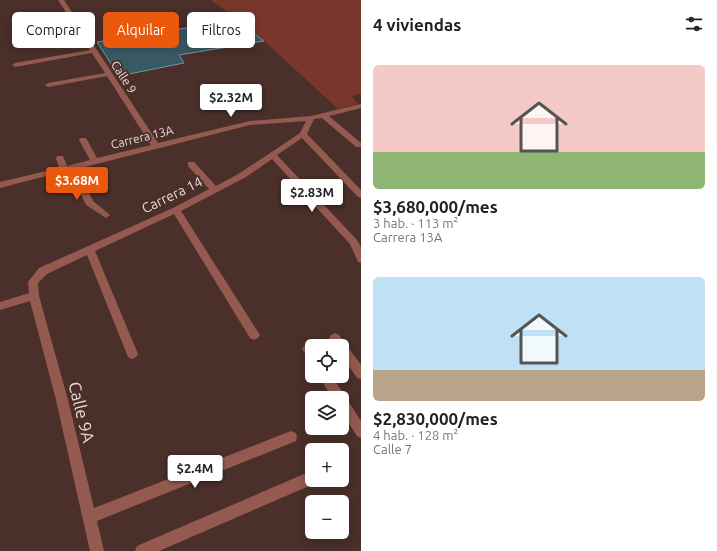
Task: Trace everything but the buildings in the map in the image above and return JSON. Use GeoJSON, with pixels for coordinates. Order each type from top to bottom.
{"type":"FeatureCollection","features":[{"type":"Feature","properties":{"kind":"street","name":"Calle 9"},"geometry":{"type":"LineString","coordinates":[[61,0],[69,12]]}},
{"type":"Feature","properties":{"kind":"street","name":"Calle 9"},"geometry":{"type":"LineString","coordinates":[[92,48],[156,146]]}},
{"type":"Feature","properties":{"kind":"street"},"geometry":{"type":"LineString","coordinates":[[15,66],[94,51]]}},
{"type":"Feature","properties":{"kind":"street"},"geometry":{"type":"LineString","coordinates":[[48,85],[109,74]]}},
{"type":"Feature","properties":{"kind":"street","name":"Carrera 13A"},"geometry":{"type":"LineString","coordinates":[[0,185],[264,121],[324,116],[361,106]]}},
{"type":"Feature","properties":{"kind":"street"},"geometry":{"type":"LineString","coordinates":[[353,108],[361,115]]}},
{"type":"Feature","properties":{"kind":"street"},"geometry":{"type":"LineString","coordinates":[[324,116],[352,137],[359,145]]}},
{"type":"Feature","properties":{"kind":"street","name":"Carrera 14"},"geometry":{"type":"LineString","coordinates":[[33,282],[43,271],[176,210],[243,175],[273,156],[303,134],[311,118]]}},
{"type":"Feature","properties":{"kind":"street"},"geometry":{"type":"LineString","coordinates":[[303,134],[361,194]]}},
{"type":"Feature","properties":{"kind":"street"},"geometry":{"type":"LineString","coordinates":[[83,140],[94,161]]}},
{"type":"Feature","properties":{"kind":"street"},"geometry":{"type":"LineString","coordinates":[[273,156],[354,242],[361,259]]}},
{"type":"Feature","properties":{"kind":"street"},"geometry":{"type":"LineString","coordinates":[[60,158],[90,203],[106,215]]}},
{"type":"Feature","properties":{"kind":"street"},"geometry":{"type":"LineString","coordinates":[[191,164],[215,190]]}},
{"type":"Feature","properties":{"kind":"street"},"geometry":{"type":"LineString","coordinates":[[176,210],[254,335]]}},
{"type":"Feature","properties":{"kind":"street"},"geometry":{"type":"LineString","coordinates":[[89,249],[132,354]]}},
{"type":"Feature","properties":{"kind":"street","name":"Calle 9A"},"geometry":{"type":"LineString","coordinates":[[33,282],[34,296],[62,400],[97,551]]}},
{"type":"Feature","properties":{"kind":"street"},"geometry":{"type":"LineString","coordinates":[[0,306],[34,296]]}},
{"type":"Feature","properties":{"kind":"street"},"geometry":{"type":"LineString","coordinates":[[349,357],[361,374]]}},
{"type":"Feature","properties":{"kind":"street"},"geometry":{"type":"LineString","coordinates":[[349,413],[361,432]]}},
{"type":"Feature","properties":{"kind":"street"},"geometry":{"type":"LineString","coordinates":[[89,517],[291,437]]}},
{"type":"Feature","properties":{"kind":"street"},"geometry":{"type":"LineString","coordinates":[[142,551],[304,481]]}},
{"type":"Feature","properties":{"kind":"shaded area"},"geometry":{"type":"Polygon","coordinates":[[[211,0],[361,0],[361,94],[352,96],[358,104],[338,109],[255,33],[255,12],[227,12],[211,0]]]}}]}
